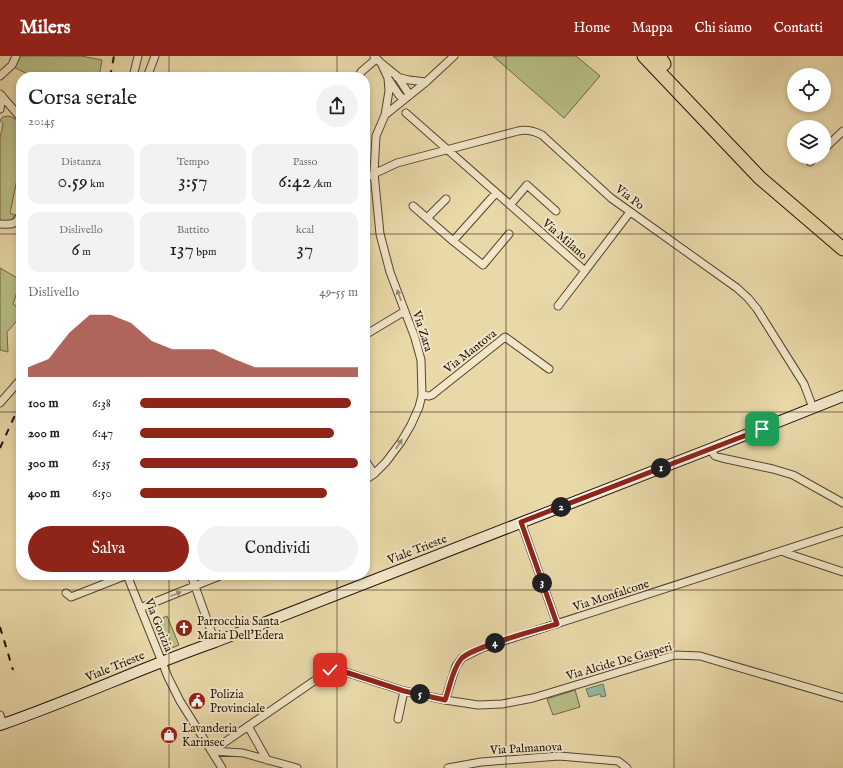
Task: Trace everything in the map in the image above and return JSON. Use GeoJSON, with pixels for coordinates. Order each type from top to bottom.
{"type":"FeatureCollection","features":[{"type":"Feature","properties":{"kind":"highway"},"geometry":{"type":"LineString","coordinates":[[636,56],[660,62],[760,178],[843,249]]}},
{"type":"Feature","properties":{"kind":"highway"},"geometry":{"type":"LineString","coordinates":[[644,56],[660,62],[779,184],[843,237]]}},
{"type":"Feature","properties":{"kind":"main road","name":"Viale Trieste"},"geometry":{"type":"LineString","coordinates":[[1,721],[215,642],[843,396]]}},
{"type":"Feature","properties":{"kind":"street"},"geometry":{"type":"LineString","coordinates":[[0,76],[12,64],[16,56]]}},
{"type":"Feature","properties":{"kind":"street"},"geometry":{"type":"LineString","coordinates":[[134,72],[138,56]]}},
{"type":"Feature","properties":{"kind":"street"},"geometry":{"type":"LineString","coordinates":[[149,72],[154,56]]}},
{"type":"Feature","properties":{"kind":"street"},"geometry":{"type":"LineString","coordinates":[[385,115],[409,94],[426,82],[454,56]]}},
{"type":"Feature","properties":{"kind":"street"},"geometry":{"type":"LineString","coordinates":[[377,59],[397,76],[409,94]]}},
{"type":"Feature","properties":{"kind":"street"},"geometry":{"type":"LineString","coordinates":[[361,72],[377,59]]}},
{"type":"Feature","properties":{"kind":"street"},"geometry":{"type":"LineString","coordinates":[[377,59],[403,99]]}},
{"type":"Feature","properties":{"kind":"street"},"geometry":{"type":"LineString","coordinates":[[397,76],[409,80],[426,82]]}},
{"type":"Feature","properties":{"kind":"street"},"geometry":{"type":"LineString","coordinates":[[385,115],[389,91],[388,78]]}},
{"type":"Feature","properties":{"kind":"street"},"geometry":{"type":"LineString","coordinates":[[0,109],[1,95]]}},
{"type":"Feature","properties":{"kind":"street"},"geometry":{"type":"LineString","coordinates":[[1,95],[16,112]]}},
{"type":"Feature","properties":{"kind":"street","name":"Via Milano"},"geometry":{"type":"LineString","coordinates":[[406,113],[585,271],[630,212]]}},
{"type":"Feature","properties":{"kind":"street","name":"Via Zara"},"geometry":{"type":"LineString","coordinates":[[370,477],[386,462],[401,442],[411,425],[419,407],[422,395],[421,360],[411,324],[390,272],[380,234],[374,173],[376,136],[385,115]]}},
{"type":"Feature","properties":{"kind":"street","name":"Via Po"},"geometry":{"type":"LineString","coordinates":[[370,175],[397,163],[518,131],[532,131],[542,136],[611,198],[728,281],[752,302],[804,384],[813,408]]}},
{"type":"Feature","properties":{"kind":"street"},"geometry":{"type":"LineString","coordinates":[[831,142],[843,131]]}},
{"type":"Feature","properties":{"kind":"street","name":"Via Milano"},"geometry":{"type":"LineString","coordinates":[[510,205],[527,185],[556,211]]}},
{"type":"Feature","properties":{"kind":"street"},"geometry":{"type":"LineString","coordinates":[[453,240],[496,193]]}},
{"type":"Feature","properties":{"kind":"street"},"geometry":{"type":"LineString","coordinates":[[427,218],[446,199]]}},
{"type":"Feature","properties":{"kind":"street"},"geometry":{"type":"LineString","coordinates":[[413,206],[483,265],[509,234]]}},
{"type":"Feature","properties":{"kind":"street"},"geometry":{"type":"LineString","coordinates":[[0,224],[10,225],[16,222]]}},
{"type":"Feature","properties":{"kind":"street"},"geometry":{"type":"LineString","coordinates":[[558,306],[585,271]]}},
{"type":"Feature","properties":{"kind":"street"},"geometry":{"type":"LineString","coordinates":[[370,332],[405,311]]}},
{"type":"Feature","properties":{"kind":"street","name":"Via Mantova"},"geometry":{"type":"LineString","coordinates":[[422,395],[432,395],[505,337],[549,370]]}},
{"type":"Feature","properties":{"kind":"street"},"geometry":{"type":"LineString","coordinates":[[0,403],[16,385]]}},
{"type":"Feature","properties":{"kind":"street"},"geometry":{"type":"LineString","coordinates":[[710,449],[715,456],[793,475],[843,503]]}},
{"type":"Feature","properties":{"kind":"street"},"geometry":{"type":"LineString","coordinates":[[370,468],[374,474]]}},
{"type":"Feature","properties":{"kind":"street"},"geometry":{"type":"LineString","coordinates":[[521,522],[557,624]]}},
{"type":"Feature","properties":{"kind":"street","name":"Via Monfalcone"},"geometry":{"type":"LineString","coordinates":[[445,700],[456,666],[462,658],[482,648],[843,531]]}},
{"type":"Feature","properties":{"kind":"street"},"geometry":{"type":"LineString","coordinates":[[782,551],[843,572]]}},
{"type":"Feature","properties":{"kind":"street"},"geometry":{"type":"LineString","coordinates":[[66,593],[71,597],[114,580]]}},
{"type":"Feature","properties":{"kind":"street","name":"Via Gorizia"},"geometry":{"type":"LineString","coordinates":[[129,580],[180,701],[222,768]]}},
{"type":"Feature","properties":{"kind":"street"},"geometry":{"type":"LineString","coordinates":[[193,580],[215,642]]}},
{"type":"Feature","properties":{"kind":"street"},"geometry":{"type":"LineString","coordinates":[[140,608],[210,580]]}},
{"type":"Feature","properties":{"kind":"street","name":"Via Alcide De Gasperi"},"geometry":{"type":"LineString","coordinates":[[445,700],[478,705],[533,698],[675,655],[700,656],[843,698]]}},
{"type":"Feature","properties":{"kind":"street"},"geometry":{"type":"LineString","coordinates":[[212,751],[330,670],[339,670],[404,691],[445,700]]}},
{"type":"Feature","properties":{"kind":"street"},"geometry":{"type":"LineString","coordinates":[[398,719],[404,691]]}},
{"type":"Feature","properties":{"kind":"street"},"geometry":{"type":"LineString","coordinates":[[248,726],[267,760]]}},
{"type":"Feature","properties":{"kind":"street"},"geometry":{"type":"LineString","coordinates":[[242,753],[259,746]]}},
{"type":"Feature","properties":{"kind":"street"},"geometry":{"type":"LineString","coordinates":[[212,751],[242,753],[297,768]]}},
{"type":"Feature","properties":{"kind":"street","name":"Via Palmanova"},"geometry":{"type":"LineString","coordinates":[[448,768],[482,762],[559,756],[618,761],[627,768]]}},
{"type":"Feature","properties":{"kind":"green space"},"geometry":{"type":"Polygon","coordinates":[[[21,56],[81,56],[102,60],[100,72],[23,72],[14,67],[21,56]]]}},
{"type":"Feature","properties":{"kind":"green space"},"geometry":{"type":"Polygon","coordinates":[[[493,56],[576,56],[600,76],[564,118],[493,56]]]}},
{"type":"Feature","properties":{"kind":"green space"},"geometry":{"type":"Polygon","coordinates":[[[9,116],[16,120],[16,184],[10,213],[15,215],[13,219],[8,222],[0,220],[0,138],[3,124],[0,120],[3,117],[9,116]]]}},
{"type":"Feature","properties":{"kind":"green space"},"geometry":{"type":"Polygon","coordinates":[[[0,268],[16,277],[16,295],[13,304],[16,306],[16,322],[7,332],[8,352],[0,350],[0,268]]]}},
{"type":"Feature","properties":{"kind":"green space"},"geometry":{"type":"Polygon","coordinates":[[[167,616],[179,645],[165,651],[153,622],[167,616]]]}},
{"type":"Feature","properties":{"kind":"green space"},"geometry":{"type":"Polygon","coordinates":[[[575,690],[580,707],[553,715],[547,699],[575,690]]]}},
{"type":"Feature","properties":{"kind":"shaded area"},"geometry":{"type":"Polygon","coordinates":[[[603,684],[606,696],[601,697],[600,694],[589,697],[586,689],[603,684]]]}},
{"type":"Feature","properties":{"kind":"railway"},"geometry":{"type":"LineString","coordinates":[[111,72],[114,56]]}},
{"type":"Feature","properties":{"kind":"railway"},"geometry":{"type":"LineString","coordinates":[[0,448],[16,413]]}},
{"type":"Feature","properties":{"kind":"railway"},"geometry":{"type":"LineString","coordinates":[[0,627],[13,670]]}},
{"type":"Feature","properties":{"kind":"place","name":"Parrocchia Santa Maria Dell'Edera"},"geometry":{"type":"Point","coordinates":[184,628]}},
{"type":"Feature","properties":{"kind":"place","name":"Polizia Provinciale"},"geometry":{"type":"Point","coordinates":[197,701]}},
{"type":"Feature","properties":{"kind":"place","name":"Lavanderia Karinsec"},"geometry":{"type":"Point","coordinates":[169,735]}},
{"type":"Feature","properties":{"kind":"route"},"geometry":{"type":"LineString","coordinates":[[330,670],[339,670],[404,691],[445,700],[456,666],[462,658],[482,648],[557,624],[521,522],[762,429]]}}]}
